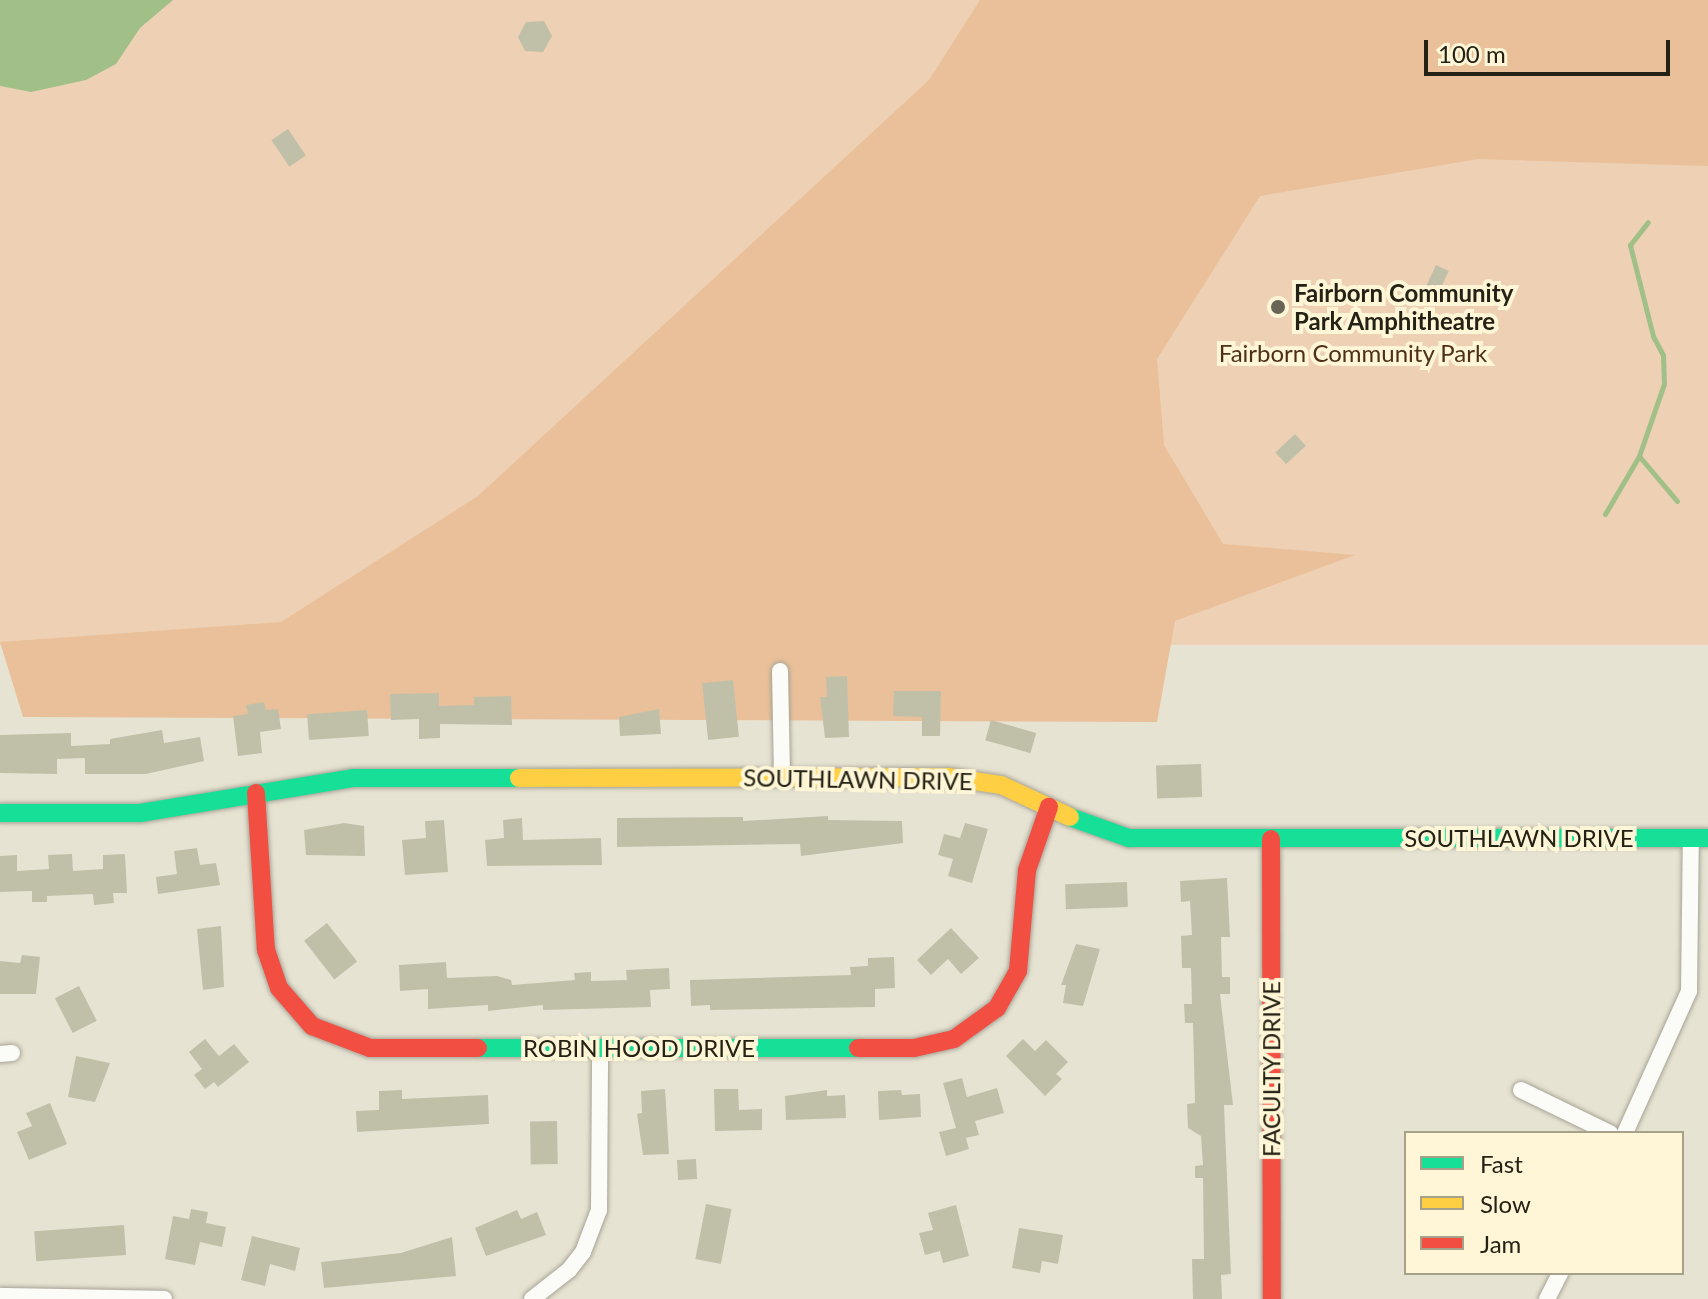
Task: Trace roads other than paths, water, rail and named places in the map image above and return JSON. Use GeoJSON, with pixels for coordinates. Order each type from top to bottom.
{"type":"FeatureCollection","features":[{"type":"Feature","properties":{"kind":"street"},"geometry":{"type":"LineString","coordinates":[[780,671],[782,778]]}},
{"type":"Feature","properties":{"kind":"street","name":"SOUTHLAWN DRIVE"},"geometry":{"type":"LineString","coordinates":[[0,813],[140,813],[354,778],[965,778],[1001,785],[1129,838],[1700,838]]}},
{"type":"Feature","properties":{"kind":"street","name":"ROBIN HOOD DRIVE"},"geometry":{"type":"LineString","coordinates":[[256,793],[266,950],[279,988],[312,1026],[341,1041],[370,1048],[914,1048],[966,1033],[997,1008],[1018,971],[1027,870],[1049,807]]}},
{"type":"Feature","properties":{"kind":"street"},"geometry":{"type":"LineString","coordinates":[[1626,1131],[1689,991],[1700,838]]}},
{"type":"Feature","properties":{"kind":"street","name":"FACULTY DRIVE"},"geometry":{"type":"LineString","coordinates":[[1271,839],[1272,1299]]}},
{"type":"Feature","properties":{"kind":"street"},"geometry":{"type":"LineString","coordinates":[[532,1299],[576,1261],[599,1210],[600,1049]]}},
{"type":"Feature","properties":{"kind":"street"},"geometry":{"type":"LineString","coordinates":[[1521,1090],[1606,1131]]}},
{"type":"Feature","properties":{"kind":"street"},"geometry":{"type":"LineString","coordinates":[[1547,1299],[1559,1275]]}},
{"type":"Feature","properties":{"kind":"street"},"geometry":{"type":"LineString","coordinates":[[0,1296],[164,1299]]}},
{"type":"Feature","properties":{"kind":"waterway"},"geometry":{"type":"LineString","coordinates":[[1605,514],[1639,456],[1664,384],[1663,355],[1653,336],[1630,245],[1648,222]]}},
{"type":"Feature","properties":{"kind":"waterway"},"geometry":{"type":"LineString","coordinates":[[1639,456],[1677,501]]}},
{"type":"Feature","properties":{"kind":"place","name":"Fairborn Community Park Amphitheatre"},"geometry":{"type":"Point","coordinates":[1278,307]}},
{"type":"Feature","properties":{"kind":"park label","name":"Fairborn Community Park"},"geometry":{"type":"Point","coordinates":[1353,353]}}]}
